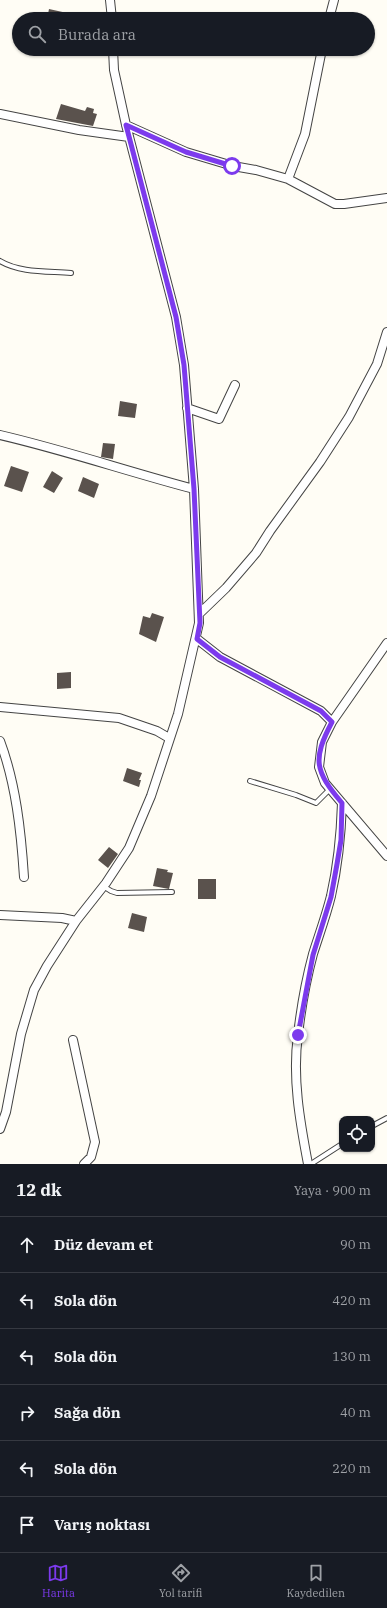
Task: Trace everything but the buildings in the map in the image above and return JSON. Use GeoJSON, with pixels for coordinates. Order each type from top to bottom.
{"type":"FeatureCollection","features":[{"type":"Feature","properties":{"kind":"street"},"geometry":{"type":"LineString","coordinates":[[110,0],[111,12]]}},
{"type":"Feature","properties":{"kind":"street"},"geometry":{"type":"LineString","coordinates":[[331,12],[334,0]]}},
{"type":"Feature","properties":{"kind":"street"},"geometry":{"type":"LineString","coordinates":[[0,1128],[6,1112],[21,1034],[34,990],[46,966],[76,921],[103,886],[129,848],[151,796],[178,714],[200,623],[194,489],[184,365],[176,317],[126,125],[114,70],[113,56]]}},
{"type":"Feature","properties":{"kind":"street"},"geometry":{"type":"LineString","coordinates":[[288,179],[305,134],[321,56]]}},
{"type":"Feature","properties":{"kind":"street"},"geometry":{"type":"LineString","coordinates":[[0,114],[78,130],[129,137]]}},
{"type":"Feature","properties":{"kind":"street"},"geometry":{"type":"LineString","coordinates":[[126,125],[186,152],[232,166],[256,170],[288,179],[335,204],[387,198]]}},
{"type":"Feature","properties":{"kind":"street"},"geometry":{"type":"LineString","coordinates":[[199,614],[226,588],[256,553],[270,531],[320,462],[349,417],[377,364],[387,332]]}},
{"type":"Feature","properties":{"kind":"street"},"geometry":{"type":"LineString","coordinates":[[187,408],[219,419],[235,385]]}},
{"type":"Feature","properties":{"kind":"street"},"geometry":{"type":"LineString","coordinates":[[0,435],[28,441],[194,489]]}},
{"type":"Feature","properties":{"kind":"street"},"geometry":{"type":"LineString","coordinates":[[197,639],[220,657],[321,711],[332,722]]}},
{"type":"Feature","properties":{"kind":"street"},"geometry":{"type":"LineString","coordinates":[[387,642],[332,722],[322,742],[319,767],[325,783],[387,856]]}},
{"type":"Feature","properties":{"kind":"street"},"geometry":{"type":"LineString","coordinates":[[0,707],[119,718],[156,731],[169,738]]}},
{"type":"Feature","properties":{"kind":"street"},"geometry":{"type":"LineString","coordinates":[[0,741],[13,784],[24,877]]}},
{"type":"Feature","properties":{"kind":"street"},"geometry":{"type":"LineString","coordinates":[[310,1164],[299,1105],[295,1065],[298,1035],[313,955],[331,897],[336,871],[341,840],[342,803]]}},
{"type":"Feature","properties":{"kind":"street"},"geometry":{"type":"LineString","coordinates":[[0,915],[62,918],[76,921]]}},
{"type":"Feature","properties":{"kind":"street"},"geometry":{"type":"LineString","coordinates":[[73,1040],[95,1142],[93,1152],[84,1164]]}},
{"type":"Feature","properties":{"kind":"lane"},"geometry":{"type":"LineString","coordinates":[[0,261],[8,266],[21,269],[71,274]]}},
{"type":"Feature","properties":{"kind":"lane"},"geometry":{"type":"LineString","coordinates":[[250,781],[316,802],[330,789]]}},
{"type":"Feature","properties":{"kind":"lane"},"geometry":{"type":"LineString","coordinates":[[103,886],[114,893],[172,892]]}},
{"type":"Feature","properties":{"kind":"lane"},"geometry":{"type":"LineString","coordinates":[[375,1124],[387,1118]]}},
{"type":"Feature","properties":{"kind":"lane"},"geometry":{"type":"LineString","coordinates":[[310,1164],[339,1146]]}},
{"type":"Feature","properties":{"kind":"route"},"geometry":{"type":"LineString","coordinates":[[232,166],[186,152],[126,125],[176,317],[184,365],[194,489],[200,623],[197,639],[220,657],[321,711],[332,722],[322,742],[319,767],[325,783],[342,803],[341,840],[331,897],[313,955],[303,1000],[298,1035]]}}]}
